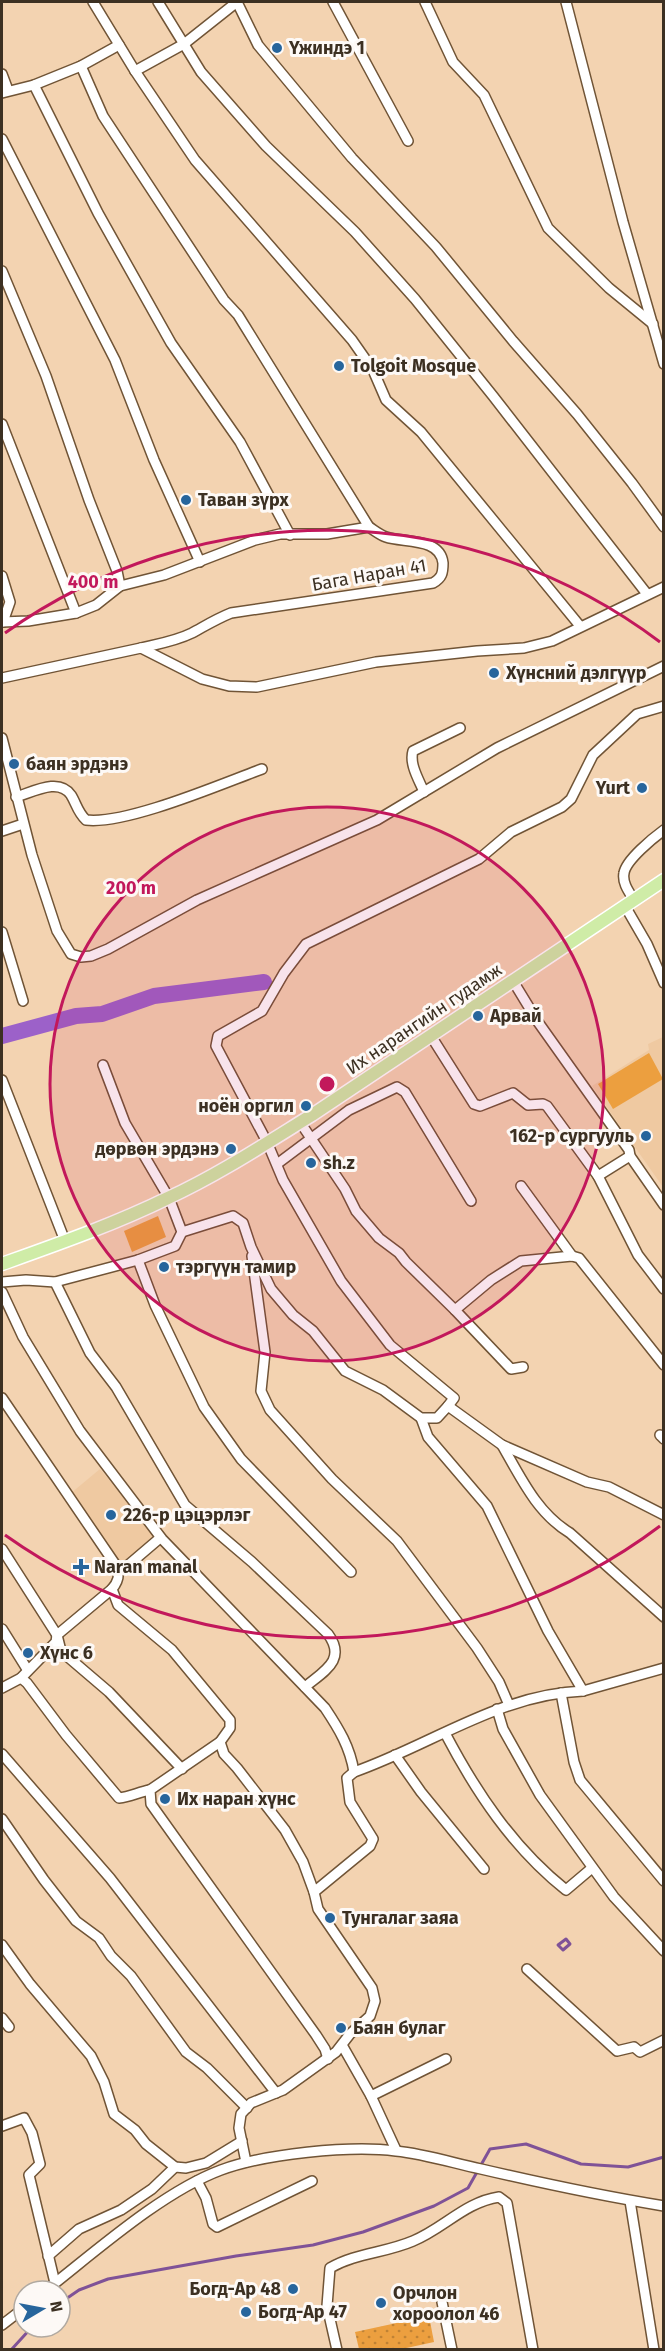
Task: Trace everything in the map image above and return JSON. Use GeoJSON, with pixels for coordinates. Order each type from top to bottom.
{"type":"FeatureCollection","features":[{"type":"Feature","properties":{"kind":"main road","name":"Их нарангийн гудамж"},"geometry":{"type":"LineString","coordinates":[[2,1264],[169,1198],[267,1142],[431,1036],[663,880]]}},
{"type":"Feature","properties":{"kind":"street"},"geometry":{"type":"LineString","coordinates":[[93,2],[195,160],[352,340],[373,370],[386,400],[422,432],[580,626]]}},
{"type":"Feature","properties":{"kind":"street"},"geometry":{"type":"LineString","coordinates":[[158,2],[201,72],[266,146],[355,232],[415,299],[647,594]]}},
{"type":"Feature","properties":{"kind":"street"},"geometry":{"type":"LineString","coordinates":[[135,70],[184,44],[237,2],[258,45],[352,158],[436,247],[513,341],[577,414],[632,483],[663,527]]}},
{"type":"Feature","properties":{"kind":"street"},"geometry":{"type":"LineString","coordinates":[[333,2],[408,141]]}},
{"type":"Feature","properties":{"kind":"street"},"geometry":{"type":"LineString","coordinates":[[425,2],[453,62],[484,95],[548,228],[609,288],[652,324]]}},
{"type":"Feature","properties":{"kind":"street"},"geometry":{"type":"LineString","coordinates":[[566,2],[663,364]]}},
{"type":"Feature","properties":{"kind":"street"},"geometry":{"type":"LineString","coordinates":[[2,74],[5,91],[34,85],[81,66],[119,45]]}},
{"type":"Feature","properties":{"kind":"street"},"geometry":{"type":"LineString","coordinates":[[2,576],[10,602],[2,622],[28,621],[76,613],[96,605],[120,586],[164,575],[255,540],[280,534],[327,534],[369,526],[238,315],[224,300],[103,116],[81,66]]}},
{"type":"Feature","properties":{"kind":"street"},"geometry":{"type":"LineString","coordinates":[[34,85],[98,213],[171,343],[240,442],[290,535]]}},
{"type":"Feature","properties":{"kind":"street"},"geometry":{"type":"LineString","coordinates":[[2,139],[115,360],[154,460],[200,562]]}},
{"type":"Feature","properties":{"kind":"street"},"geometry":{"type":"LineString","coordinates":[[2,271],[46,376],[89,500],[117,571],[120,586]]}},
{"type":"Feature","properties":{"kind":"street"},"geometry":{"type":"LineString","coordinates":[[2,424],[76,613]]}},
{"type":"Feature","properties":{"kind":"street","name":"Бага Наран 41"},"geometry":{"type":"LineString","coordinates":[[141,648],[169,642],[231,613],[367,594],[433,583],[439,579],[443,572],[442,558],[437,550],[429,545],[384,537],[369,526]]}},
{"type":"Feature","properties":{"kind":"street"},"geometry":{"type":"LineString","coordinates":[[2,678],[141,648],[202,679],[229,686],[257,687],[376,662],[524,648],[552,641],[663,587]]}},
{"type":"Feature","properties":{"kind":"street"},"geometry":{"type":"LineString","coordinates":[[2,738],[23,824],[64,945],[71,954],[81,957],[91,956],[108,950],[197,900],[377,820],[497,748],[663,666]]}},
{"type":"Feature","properties":{"kind":"street"},"geometry":{"type":"LineString","coordinates":[[421,1418],[437,1418],[454,1398],[390,1345],[341,1281],[283,1180],[267,1142],[216,1046],[218,1036],[262,1011],[284,973],[306,944],[479,859],[511,832],[562,807],[572,799],[593,755],[637,714],[663,706]]}},
{"type":"Feature","properties":{"kind":"street"},"geometry":{"type":"LineString","coordinates":[[424,792],[414,767],[413,751],[460,728]]}},
{"type":"Feature","properties":{"kind":"street"},"geometry":{"type":"LineString","coordinates":[[16,796],[53,786],[62,786],[70,793],[81,816],[86,820],[106,820],[155,807],[262,769]]}},
{"type":"Feature","properties":{"kind":"street"},"geometry":{"type":"LineString","coordinates":[[2,831],[23,824]]}},
{"type":"Feature","properties":{"kind":"street"},"geometry":{"type":"LineString","coordinates":[[663,830],[626,866],[623,875],[630,903],[663,983]]}},
{"type":"Feature","properties":{"kind":"street"},"geometry":{"type":"LineString","coordinates":[[2,932],[23,1001]]}},
{"type":"Feature","properties":{"kind":"street"},"geometry":{"type":"LineString","coordinates":[[513,981],[538,1022],[629,1150],[630,1156],[663,1205]]}},
{"type":"Feature","properties":{"kind":"street"},"geometry":{"type":"LineString","coordinates":[[431,1036],[470,1101],[480,1106],[513,1093],[528,1105],[547,1106],[598,1176],[638,1255],[663,1288]]}},
{"type":"Feature","properties":{"kind":"street"},"geometry":{"type":"LineString","coordinates":[[2,1282],[55,1281],[138,1260],[176,1246],[182,1232],[169,1198],[125,1123],[103,1065]]}},
{"type":"Feature","properties":{"kind":"street"},"geometry":{"type":"LineString","coordinates":[[2,1080],[65,1241]]}},
{"type":"Feature","properties":{"kind":"street"},"geometry":{"type":"LineString","coordinates":[[276,1164],[349,1110],[397,1087],[405,1092],[471,1201]]}},
{"type":"Feature","properties":{"kind":"street"},"geometry":{"type":"LineString","coordinates":[[340,1096],[349,1110]]}},
{"type":"Feature","properties":{"kind":"street"},"geometry":{"type":"LineString","coordinates":[[300,1122],[345,1189],[356,1211],[379,1238],[399,1252],[406,1262],[511,1369],[523,1367]]}},
{"type":"Feature","properties":{"kind":"street"},"geometry":{"type":"LineString","coordinates":[[598,1176],[630,1156]]}},
{"type":"Feature","properties":{"kind":"street"},"geometry":{"type":"LineString","coordinates":[[521,1186],[572,1256]]}},
{"type":"Feature","properties":{"kind":"street"},"geometry":{"type":"LineString","coordinates":[[182,1232],[233,1216],[243,1223],[251,1247],[271,1289],[293,1315],[313,1331],[345,1371],[383,1390],[421,1418],[429,1437],[487,1506],[548,1631],[583,1691]]}},
{"type":"Feature","properties":{"kind":"street"},"geometry":{"type":"LineString","coordinates":[[251,1247],[265,1352],[261,1391],[270,1410],[332,1479],[397,1540],[477,1648],[499,1682],[509,1705]]}},
{"type":"Feature","properties":{"kind":"street"},"geometry":{"type":"LineString","coordinates":[[455,1310],[491,1280],[521,1261],[572,1256],[579,1258],[663,1365]]}},
{"type":"Feature","properties":{"kind":"street"},"geometry":{"type":"LineString","coordinates":[[138,1260],[155,1305],[204,1407],[241,1459],[351,1572]]}},
{"type":"Feature","properties":{"kind":"street"},"geometry":{"type":"LineString","coordinates":[[55,1281],[90,1353],[116,1387],[185,1505],[252,1562],[334,1642],[336,1651],[334,1660],[305,1687]]}},
{"type":"Feature","properties":{"kind":"street"},"geometry":{"type":"LineString","coordinates":[[2,1292],[23,1336],[80,1431],[160,1538],[325,1708],[351,1753],[354,1772]]}},
{"type":"Feature","properties":{"kind":"street"},"geometry":{"type":"LineString","coordinates":[[2,1398],[76,1504],[118,1571],[117,1584],[57,1635],[56,1642],[27,1669],[21,1678],[2,1688]]}},
{"type":"Feature","properties":{"kind":"street"},"geometry":{"type":"LineString","coordinates":[[448,1406],[502,1446],[587,1482],[609,1487],[663,1515]]}},
{"type":"Feature","properties":{"kind":"street"},"geometry":{"type":"LineString","coordinates":[[502,1446],[536,1503],[663,1617]]}},
{"type":"Feature","properties":{"kind":"street"},"geometry":{"type":"LineString","coordinates":[[118,1571],[126,1568],[160,1538]]}},
{"type":"Feature","properties":{"kind":"street"},"geometry":{"type":"LineString","coordinates":[[2,1549],[57,1635],[62,1651],[109,1692],[182,1769]]}},
{"type":"Feature","properties":{"kind":"street"},"geometry":{"type":"LineString","coordinates":[[21,1678],[119,1798],[150,1790],[220,1742],[230,1728],[230,1720],[172,1650],[118,1605],[112,1589]]}},
{"type":"Feature","properties":{"kind":"street"},"geometry":{"type":"LineString","coordinates":[[2,1629],[27,1669]]}},
{"type":"Feature","properties":{"kind":"street"},"geometry":{"type":"LineString","coordinates":[[315,1892],[370,1846],[373,1839],[350,1802],[347,1778],[354,1772],[497,1708],[583,1691],[663,1668]]}},
{"type":"Feature","properties":{"kind":"street"},"geometry":{"type":"LineString","coordinates":[[561,1694],[574,1762],[580,1780],[663,1881]]}},
{"type":"Feature","properties":{"kind":"street"},"geometry":{"type":"LineString","coordinates":[[497,1708],[503,1730],[540,1795],[614,1897],[663,1951]]}},
{"type":"Feature","properties":{"kind":"street"},"geometry":{"type":"LineString","coordinates":[[445,1733],[465,1770],[508,1833],[545,1873],[566,1890],[592,1868]]}},
{"type":"Feature","properties":{"kind":"street"},"geometry":{"type":"LineString","coordinates":[[220,1742],[224,1754],[285,1830],[303,1862],[315,1892],[318,1909],[372,1988],[375,2001],[370,2016],[328,2059],[283,2090],[251,2103],[241,2114],[239,2128],[246,2162]]}},
{"type":"Feature","properties":{"kind":"street"},"geometry":{"type":"LineString","coordinates":[[2,1754],[110,1878],[276,2093]]}},
{"type":"Feature","properties":{"kind":"street"},"geometry":{"type":"LineString","coordinates":[[395,1755],[421,1792],[484,1869]]}},
{"type":"Feature","properties":{"kind":"street"},"geometry":{"type":"LineString","coordinates":[[150,1790],[151,1804],[316,2034],[328,2059]]}},
{"type":"Feature","properties":{"kind":"street"},"geometry":{"type":"LineString","coordinates":[[2,1819],[44,1880],[76,1921],[99,1938],[111,1956],[131,1976],[186,2052],[207,2068],[247,2108]]}},
{"type":"Feature","properties":{"kind":"street"},"geometry":{"type":"LineString","coordinates":[[2,1944],[30,1984],[91,2056],[104,2082],[114,2114],[135,2130],[146,2144],[175,2168],[206,2163],[242,2141]]}},
{"type":"Feature","properties":{"kind":"street"},"geometry":{"type":"LineString","coordinates":[[527,1969],[617,2051],[634,2047],[640,2052],[663,2040]]}},
{"type":"Feature","properties":{"kind":"street"},"geometry":{"type":"LineString","coordinates":[[2,2018],[9,2027]]}},
{"type":"Feature","properties":{"kind":"street"},"geometry":{"type":"LineString","coordinates":[[342,2045],[371,2096],[396,2150]]}},
{"type":"Feature","properties":{"kind":"street"},"geometry":{"type":"LineString","coordinates":[[371,2096],[446,2059]]}},
{"type":"Feature","properties":{"kind":"street"},"geometry":{"type":"LineString","coordinates":[[2,2113],[4,2124],[24,2118],[32,2133],[40,2164],[29,2175],[54,2279]]}},
{"type":"Feature","properties":{"kind":"street"},"geometry":{"type":"LineString","coordinates":[[60,2279],[152,2209],[196,2181],[246,2162],[279,2156],[346,2150],[396,2150],[630,2201],[663,2206]]}},
{"type":"Feature","properties":{"kind":"street"},"geometry":{"type":"LineString","coordinates":[[48,2256],[80,2229],[121,2210],[152,2189],[175,2168]]}},
{"type":"Feature","properties":{"kind":"street"},"geometry":{"type":"LineString","coordinates":[[196,2181],[206,2198],[213,2224],[217,2227],[312,2181]]}},
{"type":"Feature","properties":{"kind":"street"},"geometry":{"type":"LineString","coordinates":[[337,2349],[327,2306],[330,2268],[346,2259],[417,2240],[464,2209],[499,2197],[507,2203],[533,2349]]}},
{"type":"Feature","properties":{"kind":"street"},"geometry":{"type":"LineString","coordinates":[[630,2201],[654,2349]]}},
{"type":"Feature","properties":{"kind":"street"},"geometry":{"type":"LineString","coordinates":[[442,2302],[452,2349]]}},
{"type":"Feature","properties":{"kind":"shaded area","name":"162-р сургууль"},"geometry":{"type":"Polygon","coordinates":[[[663,1037],[663,1187],[592,1086],[649,1050],[648,1044],[663,1037]]]}},
{"type":"Feature","properties":{"kind":"shaded area"},"geometry":{"type":"Polygon","coordinates":[[[649,1053],[663,1079],[613,1109],[598,1084],[649,1053]]]}},
{"type":"Feature","properties":{"kind":"shaded area"},"geometry":{"type":"Polygon","coordinates":[[[158,1216],[166,1237],[132,1252],[124,1231],[158,1216]]]}},
{"type":"Feature","properties":{"kind":"shaded area","name":"226-р цэцэрлэг"},"geometry":{"type":"Polygon","coordinates":[[[100,1469],[154,1535],[121,1565],[117,1565],[70,1494],[100,1469]]]}},
{"type":"Feature","properties":{"kind":"shaded area"},"geometry":{"type":"Polygon","coordinates":[[[429,2316],[434,2342],[402,2349],[359,2349],[355,2332],[429,2316]]]}},
{"type":"Feature","properties":{"kind":"waterway"},"geometry":{"type":"LineString","coordinates":[[2,1036],[76,1016],[102,1014],[154,996],[264,982]]}},
{"type":"Feature","properties":{"kind":"waterway"},"geometry":{"type":"LineString","coordinates":[[566,1939],[570,1944],[563,1950],[558,1945],[566,1939]]}},
{"type":"Feature","properties":{"kind":"waterway"},"geometry":{"type":"LineString","coordinates":[[72,2295],[108,2279],[313,2245],[363,2232],[434,2206],[468,2188],[490,2149],[526,2144],[581,2164],[628,2167],[664,2157]]}},
{"type":"Feature","properties":{"kind":"waterway"},"geometry":{"type":"LineString","coordinates":[[11,2350],[21,2339]]}},
{"type":"Feature","properties":{"kind":"place","name":"Үжиндэ 1"},"geometry":{"type":"Point","coordinates":[277,48]}},
{"type":"Feature","properties":{"kind":"place","name":"Tolgoit Mosque"},"geometry":{"type":"Point","coordinates":[339,366]}},
{"type":"Feature","properties":{"kind":"place","name":"Таван зүрх"},"geometry":{"type":"Point","coordinates":[186,500]}},
{"type":"Feature","properties":{"kind":"place","name":"Хүнсний дэлгүүр"},"geometry":{"type":"Point","coordinates":[494,673]}},
{"type":"Feature","properties":{"kind":"place","name":"баян эрдэнэ"},"geometry":{"type":"Point","coordinates":[14,764]}},
{"type":"Feature","properties":{"kind":"place","name":"Yurt"},"geometry":{"type":"Point","coordinates":[642,788]}},
{"type":"Feature","properties":{"kind":"place","name":"Арвай"},"geometry":{"type":"Point","coordinates":[478,1016]}},
{"type":"Feature","properties":{"kind":"place","name":"ноён оргил"},"geometry":{"type":"Point","coordinates":[306,1106]}},
{"type":"Feature","properties":{"kind":"place","name":"162-р сургууль"},"geometry":{"type":"Point","coordinates":[646,1136]}},
{"type":"Feature","properties":{"kind":"place","name":"дөрвөн эрдэнэ"},"geometry":{"type":"Point","coordinates":[231,1149]}},
{"type":"Feature","properties":{"kind":"place","name":"sh.z"},"geometry":{"type":"Point","coordinates":[311,1163]}},
{"type":"Feature","properties":{"kind":"place","name":"тэргүүн тамир"},"geometry":{"type":"Point","coordinates":[164,1267]}},
{"type":"Feature","properties":{"kind":"place","name":"226-р цэцэрлэг"},"geometry":{"type":"Point","coordinates":[111,1515]}},
{"type":"Feature","properties":{"kind":"place","name":"Naran manal"},"geometry":{"type":"Point","coordinates":[81,1567]}},
{"type":"Feature","properties":{"kind":"place","name":"Хүнс 6"},"geometry":{"type":"Point","coordinates":[28,1653]}},
{"type":"Feature","properties":{"kind":"place","name":"Их наран хүнс"},"geometry":{"type":"Point","coordinates":[165,1799]}},
{"type":"Feature","properties":{"kind":"place","name":"Тунгалаг заяа"},"geometry":{"type":"Point","coordinates":[330,1918]}},
{"type":"Feature","properties":{"kind":"place","name":"Баян булаг"},"geometry":{"type":"Point","coordinates":[341,2028]}},
{"type":"Feature","properties":{"kind":"place","name":"Богд-Ар 48"},"geometry":{"type":"Point","coordinates":[293,2289]}},
{"type":"Feature","properties":{"kind":"place","name":"Орчлон хороолол 46"},"geometry":{"type":"Point","coordinates":[381,2303]}},
{"type":"Feature","properties":{"kind":"place","name":"Богд-Ар 47"},"geometry":{"type":"Point","coordinates":[246,2312]}}]}
